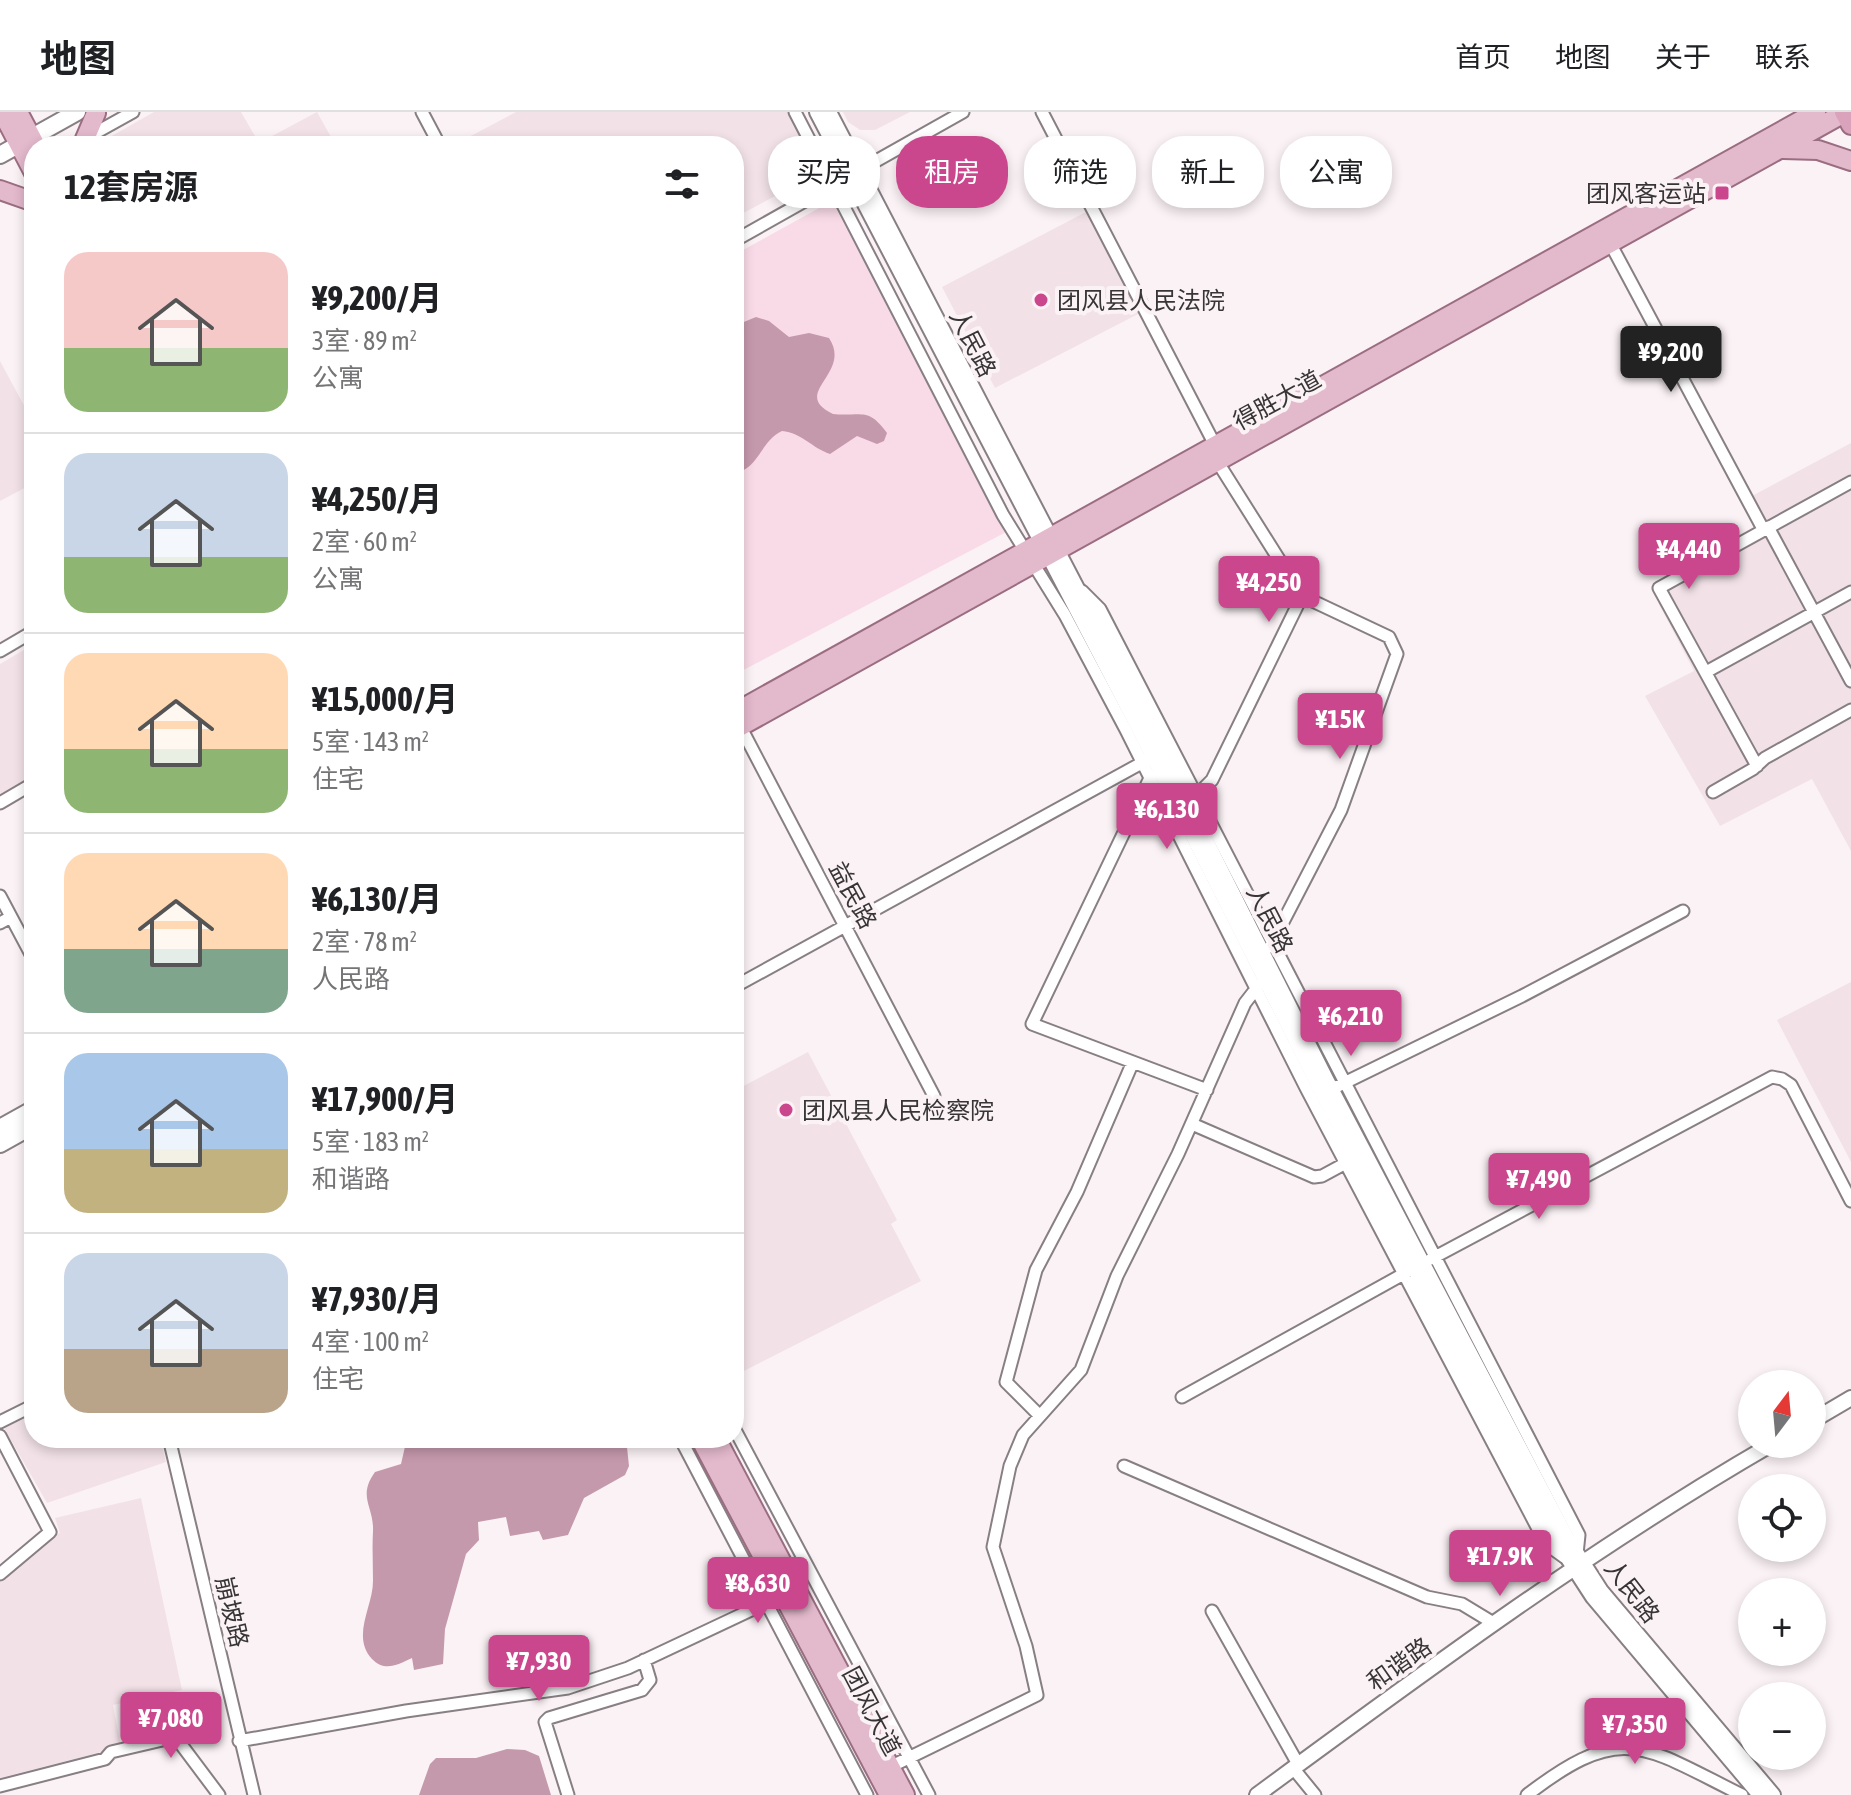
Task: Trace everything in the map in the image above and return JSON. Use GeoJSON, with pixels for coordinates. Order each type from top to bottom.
{"type":"FeatureCollection","features":[{"type":"Feature","properties":{"kind":"highway"},"geometry":{"type":"LineString","coordinates":[[1845,112],[1851,125]]}},
{"type":"Feature","properties":{"kind":"main road"},"geometry":{"type":"LineString","coordinates":[[2,112],[24,139]]}},
{"type":"Feature","properties":{"kind":"main road"},"geometry":{"type":"LineString","coordinates":[[18,112],[26,136]]}},
{"type":"Feature","properties":{"kind":"main road"},"geometry":{"type":"LineString","coordinates":[[42,136],[77,112]]}},
{"type":"Feature","properties":{"kind":"main road"},"geometry":{"type":"LineString","coordinates":[[48,136],[97,112]]}},
{"type":"Feature","properties":{"kind":"main road"},"geometry":{"type":"LineString","coordinates":[[86,136],[97,112]]}},
{"type":"Feature","properties":{"kind":"main road"},"geometry":{"type":"LineString","coordinates":[[1787,112],[1775,143],[1818,150],[1851,161]]}},
{"type":"Feature","properties":{"kind":"main road","name":"得胜大道"},"geometry":{"type":"LineString","coordinates":[[1216,453],[1610,243],[1775,143],[1816,112]]}},
{"type":"Feature","properties":{"kind":"main road","name":"得胜大道"},"geometry":{"type":"LineString","coordinates":[[744,717],[1775,143],[1845,112]]}},
{"type":"Feature","properties":{"kind":"main road"},"geometry":{"type":"LineString","coordinates":[[0,155],[24,147]]}},
{"type":"Feature","properties":{"kind":"main road"},"geometry":{"type":"LineString","coordinates":[[0,166],[24,149]]}},
{"type":"Feature","properties":{"kind":"main road"},"geometry":{"type":"LineString","coordinates":[[0,190],[24,198]]}},
{"type":"Feature","properties":{"kind":"main road"},"geometry":{"type":"LineString","coordinates":[[0,1128],[24,1115]]}},
{"type":"Feature","properties":{"kind":"main road"},"geometry":{"type":"LineString","coordinates":[[0,1144],[24,1131]]}},
{"type":"Feature","properties":{"kind":"main road","name":"团风大道"},"geometry":{"type":"LineString","coordinates":[[705,1448],[775,1599],[889,1795]]}},
{"type":"Feature","properties":{"kind":"main road","name":"团风大道"},"geometry":{"type":"LineString","coordinates":[[721,1448],[905,1795]]}},
{"type":"Feature","properties":{"kind":"street"},"geometry":{"type":"LineString","coordinates":[[94,136],[133,112]]}},
{"type":"Feature","properties":{"kind":"street"},"geometry":{"type":"LineString","coordinates":[[422,112],[435,136]]}},
{"type":"Feature","properties":{"kind":"street"},"geometry":{"type":"LineString","coordinates":[[795,112],[807,136]]}},
{"type":"Feature","properties":{"kind":"street","name":"人民路"},"geometry":{"type":"LineString","coordinates":[[817,112],[832,136]]}},
{"type":"Feature","properties":{"kind":"street","name":"人民路"},"geometry":{"type":"LineString","coordinates":[[829,112],[839,136]]}},
{"type":"Feature","properties":{"kind":"street"},"geometry":{"type":"LineString","coordinates":[[880,159],[963,112]]}},
{"type":"Feature","properties":{"kind":"street"},"geometry":{"type":"LineString","coordinates":[[1042,112],[1216,453],[1302,596],[1389,637],[1397,654],[1341,810],[1265,957]]}},
{"type":"Feature","properties":{"kind":"street"},"geometry":{"type":"LineString","coordinates":[[744,235],[792,208]]}},
{"type":"Feature","properties":{"kind":"street"},"geometry":{"type":"LineString","coordinates":[[845,208],[1003,515],[1042,550]]}},
{"type":"Feature","properties":{"kind":"street","name":"人民路"},"geometry":{"type":"LineString","coordinates":[[872,208],[1260,983],[1419,1266],[1593,1597],[1760,1795]]}},
{"type":"Feature","properties":{"kind":"street"},"geometry":{"type":"LineString","coordinates":[[1610,243],[1851,681]]}},
{"type":"Feature","properties":{"kind":"street"},"geometry":{"type":"LineString","coordinates":[[1757,766],[1659,588],[1851,482]]}},
{"type":"Feature","properties":{"kind":"street","name":"人民路"},"geometry":{"type":"LineString","coordinates":[[1042,550],[1073,582],[1265,957],[1338,1086],[1419,1266]]}},
{"type":"Feature","properties":{"kind":"street"},"geometry":{"type":"LineString","coordinates":[[1073,582],[1100,609],[1272,943],[1338,1086],[1522,996],[1683,911]]}},
{"type":"Feature","properties":{"kind":"street"},"geometry":{"type":"LineString","coordinates":[[1706,672],[1851,592]]}},
{"type":"Feature","properties":{"kind":"street"},"geometry":{"type":"LineString","coordinates":[[1196,796],[1212,780],[1302,596]]}},
{"type":"Feature","properties":{"kind":"street"},"geometry":{"type":"LineString","coordinates":[[0,651],[24,637]]}},
{"type":"Feature","properties":{"kind":"street"},"geometry":{"type":"LineString","coordinates":[[1713,792],[1765,758],[1851,710]]}},
{"type":"Feature","properties":{"kind":"street","name":"益民路"},"geometry":{"type":"LineString","coordinates":[[744,736],[934,1096]]}},
{"type":"Feature","properties":{"kind":"street"},"geometry":{"type":"LineString","coordinates":[[744,982],[1150,765]]}},
{"type":"Feature","properties":{"kind":"street"},"geometry":{"type":"LineString","coordinates":[[1150,765],[1032,1024],[1207,1090]]}},
{"type":"Feature","properties":{"kind":"street"},"geometry":{"type":"LineString","coordinates":[[0,803],[24,789]]}},
{"type":"Feature","properties":{"kind":"street"},"geometry":{"type":"LineString","coordinates":[[0,896],[6,920],[24,946]]}},
{"type":"Feature","properties":{"kind":"street"},"geometry":{"type":"LineString","coordinates":[[890,1767],[1037,1695],[1026,1646],[993,1547],[1010,1466],[1023,1435],[1081,1370],[1117,1276],[1192,1124],[1245,1003],[1260,983],[1346,1163],[1419,1266],[1579,1535],[1576,1562]]}},
{"type":"Feature","properties":{"kind":"street"},"geometry":{"type":"LineString","coordinates":[[1039,1415],[1006,1382],[1033,1280],[1077,1192],[1132,1064]]}},
{"type":"Feature","properties":{"kind":"street"},"geometry":{"type":"LineString","coordinates":[[1182,1397],[1772,1077],[1791,1085],[1851,1201]]}},
{"type":"Feature","properties":{"kind":"street"},"geometry":{"type":"LineString","coordinates":[[1192,1124],[1314,1177],[1346,1163]]}},
{"type":"Feature","properties":{"kind":"street"},"geometry":{"type":"LineString","coordinates":[[1826,1413],[1851,1398]]}},
{"type":"Feature","properties":{"kind":"street"},"geometry":{"type":"LineString","coordinates":[[0,1422],[24,1410]]}},
{"type":"Feature","properties":{"kind":"street"},"geometry":{"type":"LineString","coordinates":[[0,1436],[50,1532],[0,1574]]}},
{"type":"Feature","properties":{"kind":"street"},"geometry":{"type":"LineString","coordinates":[[744,1447],[929,1795]]}},
{"type":"Feature","properties":{"kind":"street","name":"崩坡路"},"geometry":{"type":"LineString","coordinates":[[171,1448],[254,1795]]}},
{"type":"Feature","properties":{"kind":"street"},"geometry":{"type":"LineString","coordinates":[[686,1448],[775,1599],[867,1795]]}},
{"type":"Feature","properties":{"kind":"street","name":"和谐路"},"geometry":{"type":"LineString","coordinates":[[1257,1795],[1576,1562],[1748,1458]]}},
{"type":"Feature","properties":{"kind":"street"},"geometry":{"type":"LineString","coordinates":[[1124,1466],[1427,1597],[1462,1604],[1495,1624]]}},
{"type":"Feature","properties":{"kind":"street","name":"人民路"},"geometry":{"type":"LineString","coordinates":[[1576,1562],[1773,1795]]}},
{"type":"Feature","properties":{"kind":"street"},"geometry":{"type":"LineString","coordinates":[[239,1741],[406,1711],[568,1688],[644,1660],[775,1599]]}},
{"type":"Feature","properties":{"kind":"street"},"geometry":{"type":"LineString","coordinates":[[1212,1611],[1296,1766],[1315,1795]]}},
{"type":"Feature","properties":{"kind":"street"},"geometry":{"type":"LineString","coordinates":[[568,1795],[545,1722],[549,1718],[642,1690],[650,1680],[644,1660]]}},
{"type":"Feature","properties":{"kind":"street"},"geometry":{"type":"LineString","coordinates":[[0,1786],[105,1759],[111,1752],[171,1738],[180,1743],[219,1795]]}},
{"type":"Feature","properties":{"kind":"street"},"geometry":{"type":"LineString","coordinates":[[1527,1795],[1583,1757],[1625,1748],[1657,1753],[1742,1795]]}},
{"type":"Feature","properties":{"kind":"shaded area"},"geometry":{"type":"Polygon","coordinates":[[[154,112],[241,112],[255,136],[112,136],[154,112]]]}},
{"type":"Feature","properties":{"kind":"shaded area"},"geometry":{"type":"Polygon","coordinates":[[[317,112],[330,136],[272,136],[317,112]]]}},
{"type":"Feature","properties":{"kind":"shaded area"},"geometry":{"type":"Polygon","coordinates":[[[516,112],[787,112],[800,136],[768,136],[768,200],[744,213],[744,136],[471,136],[516,112]]]}},
{"type":"Feature","properties":{"kind":"shaded area"},"geometry":{"type":"Polygon","coordinates":[[[843,112],[910,112],[875,130],[860,130],[848,122],[843,112]]]}},
{"type":"Feature","properties":{"kind":"shaded area"},"geometry":{"type":"Polygon","coordinates":[[[819,208],[836,208],[1008,531],[744,670],[744,249],[819,208]]]}},
{"type":"Feature","properties":{"kind":"shaded area","name":"团风县人民法院"},"geometry":{"type":"Polygon","coordinates":[[[1086,212],[1140,313],[995,388],[942,287],[1086,212]]]}},
{"type":"Feature","properties":{"kind":"shaded area"},"geometry":{"type":"Polygon","coordinates":[[[756,317],[769,321],[789,337],[809,333],[829,338],[834,362],[819,390],[817,398],[821,406],[833,414],[869,416],[887,433],[884,441],[877,444],[857,436],[830,454],[782,431],[744,470],[744,322],[756,317]]]}},
{"type":"Feature","properties":{"kind":"shaded area"},"geometry":{"type":"Polygon","coordinates":[[[0,361],[24,405],[24,488],[0,501],[0,361]]]}},
{"type":"Feature","properties":{"kind":"shaded area"},"geometry":{"type":"Polygon","coordinates":[[[1851,443],[1851,851],[1812,779],[1720,826],[1645,696],[1694,671],[1651,589],[1765,522],[1752,496],[1851,443]]]}},
{"type":"Feature","properties":{"kind":"shaded area"},"geometry":{"type":"Polygon","coordinates":[[[24,650],[24,785],[0,799],[0,664],[24,650]]]}},
{"type":"Feature","properties":{"kind":"shaded area"},"geometry":{"type":"Polygon","coordinates":[[[1851,982],[1851,1162],[1777,1020],[1851,982]]]}},
{"type":"Feature","properties":{"kind":"shaded area"},"geometry":{"type":"Polygon","coordinates":[[[808,1052],[897,1220],[891,1224],[921,1281],[744,1371],[744,1086],[808,1052]]]}},
{"type":"Feature","properties":{"kind":"shaded area"},"geometry":{"type":"Polygon","coordinates":[[[24,1418],[24,1448],[162,1448],[166,1462],[47,1503],[4,1428],[24,1418]]]}},
{"type":"Feature","properties":{"kind":"shaded area"},"geometry":{"type":"Polygon","coordinates":[[[405,1448],[627,1448],[629,1466],[625,1475],[584,1498],[568,1535],[543,1540],[539,1531],[510,1536],[506,1517],[478,1522],[479,1540],[466,1554],[445,1629],[443,1664],[414,1670],[412,1658],[391,1666],[377,1663],[363,1641],[373,1581],[373,1522],[367,1488],[375,1472],[401,1464],[405,1448]]]}},
{"type":"Feature","properties":{"kind":"shaded area"},"geometry":{"type":"Polygon","coordinates":[[[141,1498],[182,1690],[113,1705],[121,1747],[0,1778],[0,1582],[49,1537],[60,1533],[55,1518],[141,1498]]]}},
{"type":"Feature","properties":{"kind":"shaded area"},"geometry":{"type":"Polygon","coordinates":[[[507,1749],[525,1750],[539,1756],[551,1795],[419,1795],[430,1764],[436,1758],[476,1758],[507,1749]]]}},
{"type":"Feature","properties":{"kind":"place","name":"团风客运站"},"geometry":{"type":"Point","coordinates":[1722,193]}},
{"type":"Feature","properties":{"kind":"place","name":"团风县人民法院"},"geometry":{"type":"Point","coordinates":[1041,300]}},
{"type":"Feature","properties":{"kind":"place","name":"团风县人民检察院"},"geometry":{"type":"Point","coordinates":[786,1110]}}]}
